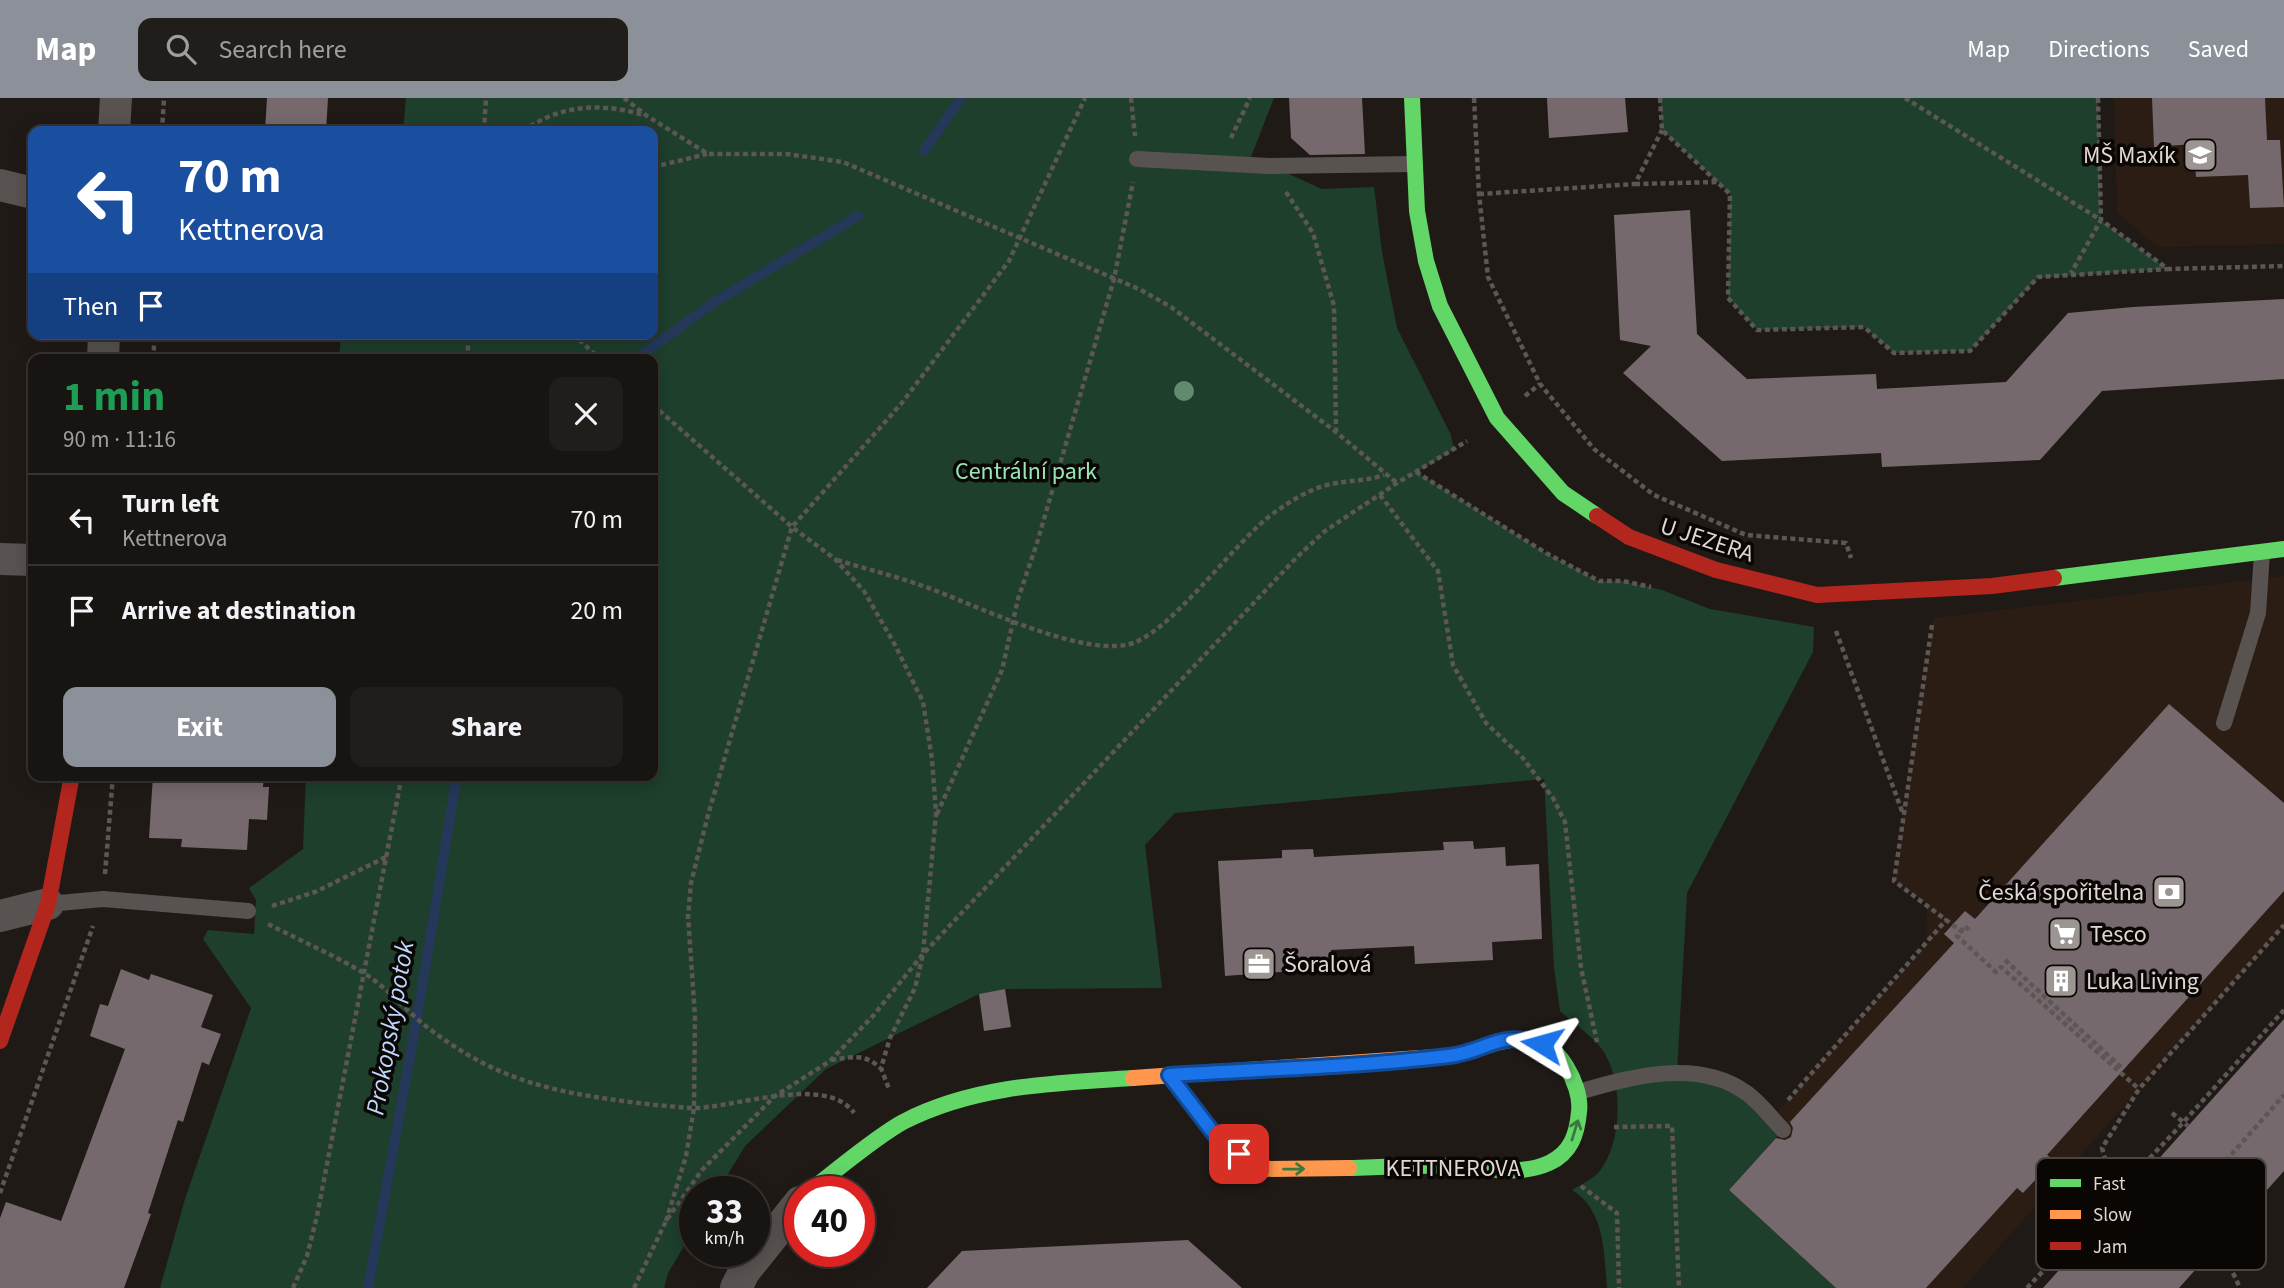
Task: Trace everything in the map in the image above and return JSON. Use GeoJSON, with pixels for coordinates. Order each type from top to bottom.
{"type":"FeatureCollection","features":[{"type":"Feature","properties":{"kind":"street"},"geometry":{"type":"LineString","coordinates":[[114,126],[116,98]]}},
{"type":"Feature","properties":{"kind":"street","name":"U JEZERA"},"geometry":{"type":"LineString","coordinates":[[1412,98],[1417,211],[1426,261],[1440,306],[1497,418],[1563,493],[1629,537],[1716,570],[1817,595],[1929,591],[2284,549]]}},
{"type":"Feature","properties":{"kind":"street"},"geometry":{"type":"LineString","coordinates":[[0,185],[28,191]]}},
{"type":"Feature","properties":{"kind":"street"},"geometry":{"type":"LineString","coordinates":[[0,559],[28,560]]}},
{"type":"Feature","properties":{"kind":"street"},"geometry":{"type":"LineString","coordinates":[[0,1041],[48,904],[71,781]]}},
{"type":"Feature","properties":{"kind":"street"},"geometry":{"type":"LineString","coordinates":[[0,916],[48,904]]}},
{"type":"Feature","properties":{"kind":"street"},"geometry":{"type":"LineString","coordinates":[[830,1176],[902,1123],[957,1100],[1027,1085],[1451,1056],[1496,1041],[1521,1038],[1542,1044],[1560,1056],[1578,1092],[1578,1128]]}},
{"type":"Feature","properties":{"kind":"street","name":"KETTNEROVA"},"geometry":{"type":"LineString","coordinates":[[1169,1075],[1218,1139],[1259,1169],[1450,1166],[1522,1171],[1549,1163],[1567,1151],[1578,1128]]}},
{"type":"Feature","properties":{"kind":"street"},"geometry":{"type":"LineString","coordinates":[[736,1288],[744,1272],[784,1222]]}},
{"type":"Feature","properties":{"kind":"lane"},"geometry":{"type":"LineString","coordinates":[[1137,159],[1269,166],[1415,164]]}},
{"type":"Feature","properties":{"kind":"lane"},"geometry":{"type":"LineString","coordinates":[[2224,723],[2258,613],[2262,553]]}},
{"type":"Feature","properties":{"kind":"lane"},"geometry":{"type":"LineString","coordinates":[[48,904],[103,899],[248,911]]}},
{"type":"Feature","properties":{"kind":"lane"},"geometry":{"type":"LineString","coordinates":[[1578,1092],[1606,1084],[1677,1072],[1715,1078],[1746,1092],[1777,1125]]}},
{"type":"Feature","properties":{"kind":"path"},"geometry":{"type":"LineString","coordinates":[[162,126],[164,98]]}},
{"type":"Feature","properties":{"kind":"path"},"geometry":{"type":"LineString","coordinates":[[484,126],[486,98]]}},
{"type":"Feature","properties":{"kind":"path"},"geometry":{"type":"LineString","coordinates":[[624,98],[647,116],[708,154]]}},
{"type":"Feature","properties":{"kind":"path"},"geometry":{"type":"LineString","coordinates":[[634,1288],[666,1221],[686,1156],[694,1108],[695,1016],[688,916],[691,883],[708,815],[792,527],[901,404],[1009,261],[1085,98]]}},
{"type":"Feature","properties":{"kind":"path"},"geometry":{"type":"LineString","coordinates":[[936,814],[1002,670],[1013,622],[1114,279],[1137,159],[1130,98]]}},
{"type":"Feature","properties":{"kind":"path"},"geometry":{"type":"LineString","coordinates":[[1219,163],[1250,98]]}},
{"type":"Feature","properties":{"kind":"path"},"geometry":{"type":"LineString","coordinates":[[1474,98],[1479,194],[1489,277],[1540,384],[1594,449],[1654,495],[1746,535],[1846,542]]}},
{"type":"Feature","properties":{"kind":"path"},"geometry":{"type":"LineString","coordinates":[[1634,184],[1661,130],[1660,98]]}},
{"type":"Feature","properties":{"kind":"path"},"geometry":{"type":"LineString","coordinates":[[1905,98],[2101,220],[2168,269]]}},
{"type":"Feature","properties":{"kind":"path"},"geometry":{"type":"LineString","coordinates":[[2071,274],[2101,220],[2098,98]]}},
{"type":"Feature","properties":{"kind":"path"},"geometry":{"type":"LineString","coordinates":[[533,126],[561,112],[596,106],[620,108],[647,116]]}},
{"type":"Feature","properties":{"kind":"path"},"geometry":{"type":"LineString","coordinates":[[1661,130],[1730,194],[1728,298],[1757,330],[1864,327],[1894,353],[1970,351],[2038,278],[2168,269],[2284,266]]}},
{"type":"Feature","properties":{"kind":"path"},"geometry":{"type":"LineString","coordinates":[[658,166],[708,154],[787,155],[843,162],[1022,237],[1140,290],[1171,307],[1336,432],[1384,475],[1397,483]]}},
{"type":"Feature","properties":{"kind":"path"},"geometry":{"type":"LineString","coordinates":[[1269,166],[1313,233],[1334,306],[1336,432]]}},
{"type":"Feature","properties":{"kind":"path"},"geometry":{"type":"LineString","coordinates":[[1479,194],[1634,184],[1717,183]]}},
{"type":"Feature","properties":{"kind":"path"},"geometry":{"type":"LineString","coordinates":[[579,340],[595,354]]}},
{"type":"Feature","properties":{"kind":"path"},"geometry":{"type":"LineString","coordinates":[[658,409],[792,527],[835,559],[864,591],[922,702],[932,759],[936,814],[923,954],[915,988],[890,1038],[881,1069]]}},
{"type":"Feature","properties":{"kind":"path"},"geometry":{"type":"LineString","coordinates":[[666,1221],[702,1170],[775,1096],[830,1060],[873,1016],[923,954],[1297,557],[1325,531],[1475,435]]}},
{"type":"Feature","properties":{"kind":"path"},"geometry":{"type":"LineString","coordinates":[[1416,472],[1546,553],[1599,582],[1623,581],[1662,590]]}},
{"type":"Feature","properties":{"kind":"path"},"geometry":{"type":"LineString","coordinates":[[835,559],[923,586],[1013,622],[1087,644],[1127,645],[1162,626],[1249,533],[1274,512],[1302,494],[1328,485],[1365,482],[1384,475]]}},
{"type":"Feature","properties":{"kind":"path"},"geometry":{"type":"LineString","coordinates":[[1380,495],[1437,571],[1453,665],[1466,688],[1486,723],[1522,757],[1553,798],[1565,822],[1581,968],[1606,1084]]}},
{"type":"Feature","properties":{"kind":"path"},"geometry":{"type":"LineString","coordinates":[[1929,591],[1933,618],[1894,881],[1947,919],[1967,932],[1965,926],[1957,936],[1996,972],[2001,967],[2139,1089]]}},
{"type":"Feature","properties":{"kind":"path"},"geometry":{"type":"LineString","coordinates":[[1835,627],[1904,817]]}},
{"type":"Feature","properties":{"kind":"path"},"geometry":{"type":"LineString","coordinates":[[0,1193],[103,899],[113,781]]}},
{"type":"Feature","properties":{"kind":"path"},"geometry":{"type":"LineString","coordinates":[[293,1288],[307,1255],[317,1216],[401,781]]}},
{"type":"Feature","properties":{"kind":"path"},"geometry":{"type":"LineString","coordinates":[[248,911],[315,892],[387,857]]}},
{"type":"Feature","properties":{"kind":"path"},"geometry":{"type":"LineString","coordinates":[[248,911],[364,973],[427,1027],[482,1064],[536,1086],[598,1098],[694,1108],[775,1096],[820,1095],[848,1104],[875,1143]]}},
{"type":"Feature","properties":{"kind":"path"},"geometry":{"type":"LineString","coordinates":[[1777,1125],[1947,919]]}},
{"type":"Feature","properties":{"kind":"path"},"geometry":{"type":"LineString","coordinates":[[2105,1158],[2102,1148],[2139,1089],[2284,925]]}},
{"type":"Feature","properties":{"kind":"path"},"geometry":{"type":"LineString","coordinates":[[2005,960],[2123,1069]]}},
{"type":"Feature","properties":{"kind":"path"},"geometry":{"type":"LineString","coordinates":[[2148,1158],[2284,1010]]}},
{"type":"Feature","properties":{"kind":"path"},"geometry":{"type":"LineString","coordinates":[[830,1060],[856,1056],[871,1058],[881,1069],[902,1123]]}},
{"type":"Feature","properties":{"kind":"path"},"geometry":{"type":"LineString","coordinates":[[2228,1158],[2284,1095]]}},
{"type":"Feature","properties":{"kind":"path"},"geometry":{"type":"LineString","coordinates":[[2172,1113],[2188,1126]]}},
{"type":"Feature","properties":{"kind":"path"},"geometry":{"type":"LineString","coordinates":[[1578,1128],[1672,1126],[1679,1288]]}},
{"type":"Feature","properties":{"kind":"path"},"geometry":{"type":"LineString","coordinates":[[1549,1163],[1617,1213],[1619,1288]]}},
{"type":"Feature","properties":{"kind":"path"},"geometry":{"type":"LineString","coordinates":[[2027,1288],[2044,1270]]}},
{"type":"Feature","properties":{"kind":"path"},"geometry":{"type":"LineString","coordinates":[[2234,1273],[2240,1288]]}},
{"type":"Feature","properties":{"kind":"shaded area","name":"MŠ Maxík"},"geometry":{"type":"Polygon","coordinates":[[[2114,98],[2284,98],[2284,244],[2157,247],[2117,213],[2114,98]]]}},
{"type":"Feature","properties":{"kind":"shaded area"},"geometry":{"type":"Polygon","coordinates":[[[2284,576],[2284,925],[2078,1158],[2036,1158],[2036,1205],[1963,1288],[1836,1288],[1729,1190],[1783,1131],[1772,1118],[1926,944],[1927,904],[1894,881],[1933,618],[2284,576]]]}},
{"type":"Feature","properties":{"kind":"green space","name":"Centrální park"},"geometry":{"type":"Polygon","coordinates":[[[406,98],[1274,98],[1249,162],[1273,167],[1322,189],[1374,187],[1382,252],[1397,328],[1451,435],[1454,450],[1417,472],[1546,553],[1599,581],[1623,581],[1662,590],[1710,609],[1814,627],[1813,652],[1687,893],[1677,1072],[1716,1077],[1783,1130],[1729,1190],[1836,1288],[1607,1288],[1601,1233],[1597,1221],[1583,1199],[1572,1190],[1596,1175],[1607,1160],[1616,1128],[1617,1093],[1609,1061],[1601,1048],[1560,1011],[1554,968],[1544,779],[1175,813],[1145,845],[1162,988],[1005,989],[979,994],[826,1069],[745,1146],[727,1176],[679,1176],[679,1255],[668,1273],[664,1288],[160,1288],[185,1199],[251,1008],[203,939],[208,930],[254,934],[256,900],[249,888],[303,849],[306,781],[658,781],[658,354],[339,354],[341,340],[658,340],[658,126],[403,126],[406,98]]]}},
{"type":"Feature","properties":{"kind":"green space"},"geometry":{"type":"Polygon","coordinates":[[[1660,98],[2098,98],[2101,220],[2168,269],[2038,278],[1970,351],[1894,353],[1864,327],[1757,330],[1728,298],[1730,194],[1662,130],[1660,98]]]}},
{"type":"Feature","properties":{"kind":"building"},"geometry":{"type":"Polygon","coordinates":[[[267,98],[328,98],[326,126],[265,126],[267,98]]]}},
{"type":"Feature","properties":{"kind":"building"},"geometry":{"type":"Polygon","coordinates":[[[1289,98],[1362,98],[1365,154],[1310,155],[1291,138],[1289,98]]]}},
{"type":"Feature","properties":{"kind":"building"},"geometry":{"type":"Polygon","coordinates":[[[1547,98],[1625,98],[1628,132],[1549,138],[1547,98]]]}},
{"type":"Feature","properties":{"kind":"building"},"geometry":{"type":"Polygon","coordinates":[[[2152,98],[2265,98],[2267,140],[2280,140],[2284,207],[2250,208],[2248,175],[2196,177],[2193,144],[2154,147],[2152,98]]]}},
{"type":"Feature","properties":{"kind":"building"},"geometry":{"type":"Polygon","coordinates":[[[1690,210],[1697,334],[1747,379],[1876,374],[1877,389],[2006,382],[2068,313],[2284,299],[2284,379],[2102,391],[2040,460],[1882,467],[1881,453],[1722,461],[1623,373],[1651,346],[1620,340],[1614,215],[1690,210]]]}},
{"type":"Feature","properties":{"kind":"building","name":"Luka Living"},"geometry":{"type":"Polygon","coordinates":[[[2169,704],[2284,803],[2284,891],[2047,1155],[2051,1158],[2036,1158],[2036,1179],[2023,1193],[2017,1188],[1926,1288],[1836,1288],[1729,1190],[1776,1138],[1785,1140],[1791,1137],[1793,1128],[1790,1122],[1954,943],[1944,934],[1965,911],[1975,919],[2169,704]]]}},
{"type":"Feature","properties":{"kind":"building"},"geometry":{"type":"Polygon","coordinates":[[[153,781],[264,781],[263,787],[269,787],[267,820],[249,819],[247,850],[181,847],[182,839],[149,838],[153,781]]]}},
{"type":"Feature","properties":{"kind":"building"},"geometry":{"type":"Polygon","coordinates":[[[1473,841],[1474,849],[1505,847],[1506,866],[1539,864],[1542,939],[1492,942],[1493,960],[1415,964],[1414,946],[1331,950],[1332,968],[1225,976],[1218,861],[1282,858],[1282,850],[1313,849],[1314,857],[1444,850],[1443,842],[1473,841]]]}},
{"type":"Feature","properties":{"kind":"building"},"geometry":{"type":"Polygon","coordinates":[[[121,969],[149,980],[151,974],[213,995],[201,1027],[221,1034],[209,1065],[202,1062],[183,1122],[178,1120],[148,1213],[151,1214],[124,1288],[0,1288],[0,1218],[6,1202],[61,1221],[125,1049],[90,1036],[100,1004],[108,1006],[121,969]]]}},
{"type":"Feature","properties":{"kind":"building"},"geometry":{"type":"Polygon","coordinates":[[[1005,989],[1011,1027],[984,1031],[979,994],[1005,989]]]}},
{"type":"Feature","properties":{"kind":"building"},"geometry":{"type":"Polygon","coordinates":[[[2284,1019],[2284,1171],[2266,1191],[2266,1158],[2159,1158],[2284,1019]]]}},
{"type":"Feature","properties":{"kind":"building"},"geometry":{"type":"Polygon","coordinates":[[[1188,1240],[1242,1288],[927,1288],[962,1251],[1188,1240]]]}},
{"type":"Feature","properties":{"kind":"building"},"geometry":{"type":"Polygon","coordinates":[[[2059,1270],[2195,1270],[2179,1288],[2043,1288],[2059,1270]]]}},
{"type":"Feature","properties":{"kind":"waterway","name":"Prokopský potok"},"geometry":{"type":"LineString","coordinates":[[924,151],[961,98]]}},
{"type":"Feature","properties":{"kind":"waterway","name":"Prokopský potok"},"geometry":{"type":"LineString","coordinates":[[643,354],[713,303],[858,216]]}},
{"type":"Feature","properties":{"kind":"waterway","name":"Prokopský potok"},"geometry":{"type":"LineString","coordinates":[[368,1288],[456,781]]}},
{"type":"Feature","properties":{"kind":"traffic: fast"},"geometry":{"type":"LineString","coordinates":[[1412,98],[1417,211],[1426,261],[1440,306],[1497,418],[1563,493],[1597,516]]}},
{"type":"Feature","properties":{"kind":"traffic: fast"},"geometry":{"type":"LineString","coordinates":[[2054,578],[2284,549]]}},
{"type":"Feature","properties":{"kind":"traffic: fast"},"geometry":{"type":"LineString","coordinates":[[1349,1168],[1437,1166],[1525,1170],[1557,1159],[1572,1142],[1579,1112],[1576,1088],[1566,1066],[1554,1051],[1542,1043],[1528,1039],[1513,1040],[1452,1056],[1420,1058]]}},
{"type":"Feature","properties":{"kind":"traffic: fast"},"geometry":{"type":"LineString","coordinates":[[829,1176],[903,1122],[958,1100],[1045,1084],[1133,1078]]}},
{"type":"Feature","properties":{"kind":"traffic: slow"},"geometry":{"type":"LineString","coordinates":[[1133,1078],[1420,1058]]}},
{"type":"Feature","properties":{"kind":"traffic: slow"},"geometry":{"type":"LineString","coordinates":[[1169,1075],[1218,1139],[1259,1169],[1349,1168]]}},
{"type":"Feature","properties":{"kind":"traffic: jam"},"geometry":{"type":"LineString","coordinates":[[1597,516],[1629,537],[1716,570],[1817,595],[1992,586],[2054,578]]}},
{"type":"Feature","properties":{"kind":"traffic: jam"},"geometry":{"type":"LineString","coordinates":[[0,1041],[48,904],[71,781]]}},
{"type":"Feature","properties":{"kind":"place","name":"MŠ Maxík"},"geometry":{"type":"Point","coordinates":[2200,155]}},
{"type":"Feature","properties":{"kind":"place","name":"Česká spořitelna"},"geometry":{"type":"Point","coordinates":[2169,892]}},
{"type":"Feature","properties":{"kind":"place","name":"Tesco"},"geometry":{"type":"Point","coordinates":[2065,934]}},
{"type":"Feature","properties":{"kind":"place","name":"Šoralová"},"geometry":{"type":"Point","coordinates":[1259,964]}},
{"type":"Feature","properties":{"kind":"place","name":"Luka Living"},"geometry":{"type":"Point","coordinates":[2061,981]}},
{"type":"Feature","properties":{"kind":"route"},"geometry":{"type":"LineString","coordinates":[[1239,1154],[1218,1139],[1169,1075],[1451,1056],[1496,1041],[1521,1038],[1542,1044]]}}]}
